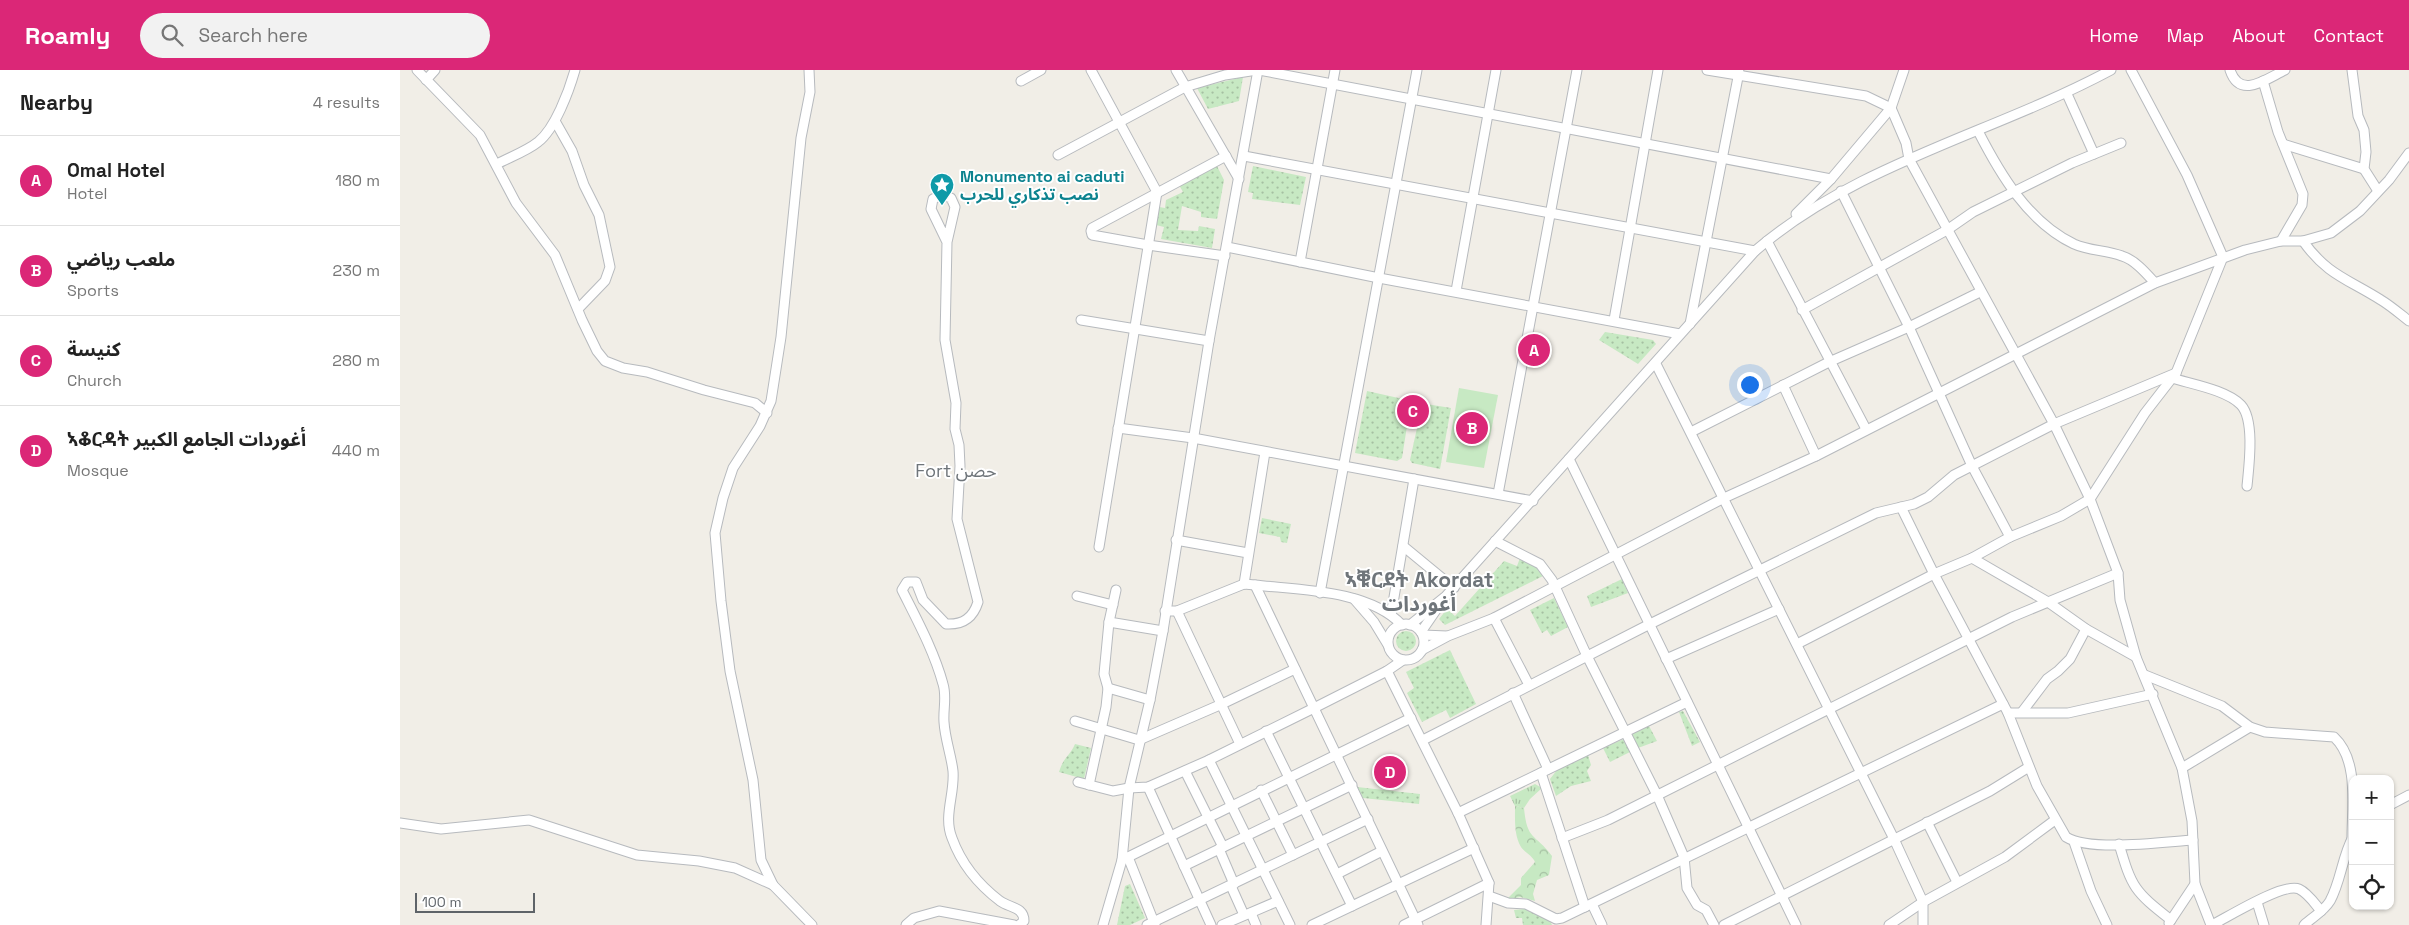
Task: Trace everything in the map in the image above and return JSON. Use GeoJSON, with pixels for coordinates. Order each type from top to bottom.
{"type":"FeatureCollection","features":[{"type":"Feature","properties":{"kind":"street"},"geometry":{"type":"LineString","coordinates":[[417,70],[480,135],[516,203],[555,255],[597,351],[605,361],[623,368],[655,374],[704,390],[755,402],[767,413]]}},
{"type":"Feature","properties":{"kind":"street"},"geometry":{"type":"LineString","coordinates":[[426,80],[434,70]]}},
{"type":"Feature","properties":{"kind":"street"},"geometry":{"type":"LineString","coordinates":[[497,164],[537,143],[546,135],[555,121],[575,70]]}},
{"type":"Feature","properties":{"kind":"street"},"geometry":{"type":"LineString","coordinates":[[809,70],[810,92],[801,138],[781,337],[767,413],[733,468],[723,498],[715,533],[730,671],[753,780],[761,860],[774,886],[812,925]]}},
{"type":"Feature","properties":{"kind":"street"},"geometry":{"type":"LineString","coordinates":[[1021,81],[1041,70]]}},
{"type":"Feature","properties":{"kind":"street"},"geometry":{"type":"LineString","coordinates":[[1091,70],[1157,192],[1099,547]]}},
{"type":"Feature","properties":{"kind":"street"},"geometry":{"type":"LineString","coordinates":[[1176,70],[1239,179]]}},
{"type":"Feature","properties":{"kind":"street"},"geometry":{"type":"LineString","coordinates":[[1058,155],[1185,87],[1226,75],[1258,70],[1831,179]]}},
{"type":"Feature","properties":{"kind":"street"},"geometry":{"type":"LineString","coordinates":[[1103,925],[1125,858],[1129,788],[1150,700],[1163,631],[1209,341],[1244,156],[1258,70]]}},
{"type":"Feature","properties":{"kind":"street"},"geometry":{"type":"LineString","coordinates":[[1300,262],[1335,70]]}},
{"type":"Feature","properties":{"kind":"street"},"geometry":{"type":"LineString","coordinates":[[1320,593],[1417,70]]}},
{"type":"Feature","properties":{"kind":"street"},"geometry":{"type":"LineString","coordinates":[[1456,291],[1496,70]]}},
{"type":"Feature","properties":{"kind":"street"},"geometry":{"type":"LineString","coordinates":[[1498,494],[1577,70]]}},
{"type":"Feature","properties":{"kind":"street"},"geometry":{"type":"LineString","coordinates":[[1614,320],[1628,229],[1658,70]]}},
{"type":"Feature","properties":{"kind":"street"},"geometry":{"type":"LineString","coordinates":[[1707,70],[1739,73],[1866,96],[1891,108],[1903,134],[1909,159],[2014,355],[2054,424],[2090,499],[2118,573],[2120,600],[2136,657],[2153,694],[2182,768],[2193,840],[2195,884],[2212,925],[2292,887],[2303,892],[2321,911]]}},
{"type":"Feature","properties":{"kind":"street"},"geometry":{"type":"LineString","coordinates":[[1388,645],[1389,637],[1394,629],[1406,625],[1454,588],[1755,251],[1785,225],[1831,179],[1891,108],[1904,70]]}},
{"type":"Feature","properties":{"kind":"street"},"geometry":{"type":"LineString","coordinates":[[1785,225],[1841,191],[1909,159],[2067,94],[2111,70]]}},
{"type":"Feature","properties":{"kind":"street"},"geometry":{"type":"LineString","coordinates":[[1797,644],[1934,574],[1972,558],[2010,537],[2061,516],[2090,499],[2145,413],[2174,376],[2223,257],[2187,175],[2131,70]]}},
{"type":"Feature","properties":{"kind":"street"},"geometry":{"type":"LineString","coordinates":[[2230,70],[2234,80],[2242,86],[2251,86],[2285,70]]}},
{"type":"Feature","properties":{"kind":"street"},"geometry":{"type":"LineString","coordinates":[[2352,70],[2357,107],[2364,130],[2366,152],[2364,169],[2378,191]]}},
{"type":"Feature","properties":{"kind":"street"},"geometry":{"type":"LineString","coordinates":[[1690,324],[1739,73]]}},
{"type":"Feature","properties":{"kind":"street"},"geometry":{"type":"LineString","coordinates":[[2263,80],[2283,144],[2303,194],[2302,204],[2281,240]]}},
{"type":"Feature","properties":{"kind":"street"},"geometry":{"type":"LineString","coordinates":[[2067,94],[2094,154]]}},
{"type":"Feature","properties":{"kind":"street"},"geometry":{"type":"LineString","coordinates":[[555,121],[572,151],[584,185],[600,215],[610,267],[605,282],[578,309]]}},
{"type":"Feature","properties":{"kind":"street"},"geometry":{"type":"LineString","coordinates":[[1978,131],[1996,167],[2014,193],[2043,222],[2072,243],[2088,249],[2123,256],[2131,260],[2155,282]]}},
{"type":"Feature","properties":{"kind":"street"},"geometry":{"type":"LineString","coordinates":[[1802,310],[1879,270],[1947,230],[1973,212],[2121,143]]}},
{"type":"Feature","properties":{"kind":"street"},"geometry":{"type":"LineString","coordinates":[[2283,144],[2364,169]]}},
{"type":"Feature","properties":{"kind":"street"},"geometry":{"type":"LineString","coordinates":[[1078,782],[1113,791],[1148,787],[1185,771],[1387,671],[1403,660],[1414,658],[1422,650],[1448,636],[1494,618],[1617,556],[1724,498],[1816,456],[2155,282],[2223,257],[2281,240],[2303,241],[2330,233],[2346,224],[2378,191],[2409,153]]}},
{"type":"Feature","properties":{"kind":"street"},"geometry":{"type":"LineString","coordinates":[[1226,156],[1092,228],[1092,235],[1148,245],[1226,251],[1300,262],[1680,334]]}},
{"type":"Feature","properties":{"kind":"street"},"geometry":{"type":"LineString","coordinates":[[1244,156],[1395,186],[1755,251]]}},
{"type":"Feature","properties":{"kind":"street"},"geometry":{"type":"LineString","coordinates":[[1841,191],[1908,327],[1972,466],[2010,537]]}},
{"type":"Feature","properties":{"kind":"street"},"geometry":{"type":"LineString","coordinates":[[947,242],[931,210],[933,199],[941,195],[952,198],[955,207],[947,242],[945,340],[956,402],[954,429],[960,466],[957,519],[978,602],[975,611],[962,622],[946,624],[926,605],[916,582],[907,582],[902,590],[928,644],[944,686],[946,698],[944,721],[953,778],[947,824],[951,836],[964,863],[979,881],[1000,900],[1019,910],[1024,916],[1024,921],[1020,925]]}},
{"type":"Feature","properties":{"kind":"street"},"geometry":{"type":"LineString","coordinates":[[1767,241],[1829,362],[1866,429]]}},
{"type":"Feature","properties":{"kind":"street"},"geometry":{"type":"LineString","coordinates":[[2303,241],[2313,255],[2328,270],[2381,300],[2409,321]]}},
{"type":"Feature","properties":{"kind":"street"},"geometry":{"type":"LineString","coordinates":[[1691,432],[1829,362],[1980,292]]}},
{"type":"Feature","properties":{"kind":"street"},"geometry":{"type":"LineString","coordinates":[[1081,320],[1209,341]]}},
{"type":"Feature","properties":{"kind":"street"},"geometry":{"type":"LineString","coordinates":[[1656,364],[1830,709],[1860,775],[1894,839],[1923,902],[1923,925]]}},
{"type":"Feature","properties":{"kind":"street"},"geometry":{"type":"LineString","coordinates":[[1423,740],[1650,624],[1876,513],[1901,507],[1933,495],[1954,475],[2054,424],[2174,376],[2213,390],[2240,403],[2250,434],[2250,462],[2246,486]]}},
{"type":"Feature","properties":{"kind":"street"},"geometry":{"type":"LineString","coordinates":[[1783,385],[1816,456]]}},
{"type":"Feature","properties":{"kind":"street"},"geometry":{"type":"LineString","coordinates":[[1118,428],[1193,438],[1532,501]]}},
{"type":"Feature","properties":{"kind":"street"},"geometry":{"type":"LineString","coordinates":[[1244,584],[1265,452]]}},
{"type":"Feature","properties":{"kind":"street"},"geometry":{"type":"LineString","coordinates":[[1569,460],[1796,925]]}},
{"type":"Feature","properties":{"kind":"street"},"geometry":{"type":"LineString","coordinates":[[1391,615],[1414,479]]}},
{"type":"Feature","properties":{"kind":"street"},"geometry":{"type":"LineString","coordinates":[[1901,507],[1934,574],[2008,713],[2029,768],[2055,820],[2066,837],[2074,842],[2094,845],[2193,840]]}},
{"type":"Feature","properties":{"kind":"street"},"geometry":{"type":"LineString","coordinates":[[1176,540],[1248,553]]}},
{"type":"Feature","properties":{"kind":"street"},"geometry":{"type":"LineString","coordinates":[[1495,541],[1540,564],[1548,574],[1657,795],[1684,857],[1686,888],[1697,905],[1706,910],[1714,925]]}},
{"type":"Feature","properties":{"kind":"street"},"geometry":{"type":"LineString","coordinates":[[1402,546],[1454,588]]}},
{"type":"Feature","properties":{"kind":"street"},"geometry":{"type":"LineString","coordinates":[[1972,558],[2048,602],[2086,629],[2136,657]]}},
{"type":"Feature","properties":{"kind":"street"},"geometry":{"type":"LineString","coordinates":[[1562,838],[1585,831],[1969,639],[2048,602],[2118,573]]}},
{"type":"Feature","properties":{"kind":"street"},"geometry":{"type":"LineString","coordinates":[[1165,611],[1178,611],[1244,584],[1354,599],[1378,607],[1422,634],[1448,636]]}},
{"type":"Feature","properties":{"kind":"street"},"geometry":{"type":"LineString","coordinates":[[1255,585],[1417,922]]}},
{"type":"Feature","properties":{"kind":"street"},"geometry":{"type":"LineString","coordinates":[[1089,785],[1108,688],[1104,674],[1109,622],[1116,590]]}},
{"type":"Feature","properties":{"kind":"street"},"geometry":{"type":"LineString","coordinates":[[1077,596],[1113,605]]}},
{"type":"Feature","properties":{"kind":"street"},"geometry":{"type":"LineString","coordinates":[[1422,650],[1422,634],[1446,596]]}},
{"type":"Feature","properties":{"kind":"street"},"geometry":{"type":"LineString","coordinates":[[1354,599],[1374,622],[1394,655],[1403,660]]}},
{"type":"Feature","properties":{"kind":"street"},"geometry":{"type":"LineString","coordinates":[[1666,659],[1779,608]]}},
{"type":"Feature","properties":{"kind":"street"},"geometry":{"type":"LineString","coordinates":[[1178,611],[1240,744]]}},
{"type":"Feature","properties":{"kind":"street"},"geometry":{"type":"LineString","coordinates":[[1494,618],[1529,685]]}},
{"type":"Feature","properties":{"kind":"street"},"geometry":{"type":"LineString","coordinates":[[1109,622],[1163,631]]}},
{"type":"Feature","properties":{"kind":"street"},"geometry":{"type":"LineString","coordinates":[[2022,712],[2046,679],[2058,671],[2070,659],[2086,629]]}},
{"type":"Feature","properties":{"kind":"street"},"geometry":{"type":"LineString","coordinates":[[1076,721],[1139,740],[1222,704],[1295,669]]}},
{"type":"Feature","properties":{"kind":"street"},"geometry":{"type":"LineString","coordinates":[[1387,671],[1423,740],[1489,883],[1486,925]]}},
{"type":"Feature","properties":{"kind":"street"},"geometry":{"type":"LineString","coordinates":[[2145,675],[2222,706],[2250,726],[2281,734],[2334,737],[2345,749],[2352,784],[2352,820]]}},
{"type":"Feature","properties":{"kind":"street"},"geometry":{"type":"LineString","coordinates":[[1108,688],[1150,700]]}},
{"type":"Feature","properties":{"kind":"street"},"geometry":{"type":"LineString","coordinates":[[1513,693],[1545,771],[1562,838],[1588,906],[1602,925]]}},
{"type":"Feature","properties":{"kind":"street"},"geometry":{"type":"LineString","coordinates":[[2008,713],[2068,713],[2153,694]]}},
{"type":"Feature","properties":{"kind":"street"},"geometry":{"type":"LineString","coordinates":[[1458,813],[1687,702]]}},
{"type":"Feature","properties":{"kind":"street"},"geometry":{"type":"LineString","coordinates":[[1489,896],[1508,903],[1526,904],[1556,919],[1588,906],[1684,857],[1860,775],[2003,704]]}},
{"type":"Feature","properties":{"kind":"street"},"geometry":{"type":"LineString","coordinates":[[1125,858],[1288,776],[1411,718]]}},
{"type":"Feature","properties":{"kind":"street"},"geometry":{"type":"LineString","coordinates":[[2182,768],[2250,726]]}},
{"type":"Feature","properties":{"kind":"street"},"geometry":{"type":"LineString","coordinates":[[1266,731],[1352,906]]}},
{"type":"Feature","properties":{"kind":"street"},"geometry":{"type":"LineString","coordinates":[[1209,760],[1290,925]]}},
{"type":"Feature","properties":{"kind":"street"},"geometry":{"type":"LineString","coordinates":[[1724,925],[1990,792],[2029,768]]}},
{"type":"Feature","properties":{"kind":"street"},"geometry":{"type":"LineString","coordinates":[[1185,771],[1221,848],[1232,885],[1247,914],[1256,925]]}},
{"type":"Feature","properties":{"kind":"street"},"geometry":{"type":"LineString","coordinates":[[1184,866],[1352,786]]}},
{"type":"Feature","properties":{"kind":"street"},"geometry":{"type":"LineString","coordinates":[[1148,787],[1211,925]]}},
{"type":"Feature","properties":{"kind":"street"},"geometry":{"type":"LineString","coordinates":[[1261,790],[1293,855]]}},
{"type":"Feature","properties":{"kind":"street"},"geometry":{"type":"LineString","coordinates":[[2394,803],[2409,795]]}},
{"type":"Feature","properties":{"kind":"street"},"geometry":{"type":"LineString","coordinates":[[1125,858],[1152,924],[1368,819]]}},
{"type":"Feature","properties":{"kind":"street"},"geometry":{"type":"LineString","coordinates":[[400,824],[441,829],[530,820],[638,855],[699,861],[735,868],[774,886]]}},
{"type":"Feature","properties":{"kind":"street"},"geometry":{"type":"LineString","coordinates":[[1888,925],[1923,902],[2005,857],[2055,820]]}},
{"type":"Feature","properties":{"kind":"street"},"geometry":{"type":"LineString","coordinates":[[1927,822],[1958,882]]}},
{"type":"Feature","properties":{"kind":"street"},"geometry":{"type":"LineString","coordinates":[[2074,842],[2107,925]]}},
{"type":"Feature","properties":{"kind":"street"},"geometry":{"type":"LineString","coordinates":[[2119,844],[2130,881],[2138,892],[2170,922],[2195,884]]}},
{"type":"Feature","properties":{"kind":"street"},"geometry":{"type":"LineString","coordinates":[[2304,925],[2331,900],[2349,846]]}},
{"type":"Feature","properties":{"kind":"street"},"geometry":{"type":"LineString","coordinates":[[1312,925],[1325,922],[1352,906],[1474,848]]}},
{"type":"Feature","properties":{"kind":"street"},"geometry":{"type":"LineString","coordinates":[[1337,874],[1382,851]]}},
{"type":"Feature","properties":{"kind":"street"},"geometry":{"type":"LineString","coordinates":[[1404,925],[1417,922],[1489,883]]}},
{"type":"Feature","properties":{"kind":"street"},"geometry":{"type":"LineString","coordinates":[[1222,925],[1278,901]]}},
{"type":"Feature","properties":{"kind":"street"},"geometry":{"type":"LineString","coordinates":[[2257,902],[2264,925]]}},
{"type":"Feature","properties":{"kind":"street"},"geometry":{"type":"LineString","coordinates":[[906,925],[914,918],[939,910],[1014,925]]}},
{"type":"Feature","properties":{"kind":"green space"},"geometry":{"type":"Polygon","coordinates":[[[1243,77],[1239,101],[1208,109],[1197,88],[1243,77]]]}},
{"type":"Feature","properties":{"kind":"green space"},"geometry":{"type":"Polygon","coordinates":[[[1217,166],[1224,180],[1217,219],[1201,217],[1201,212],[1182,206],[1178,230],[1198,231],[1199,226],[1215,229],[1212,248],[1161,239],[1164,227],[1156,225],[1159,207],[1165,208],[1166,200],[1183,192],[1179,185],[1217,166]]]}},
{"type":"Feature","properties":{"kind":"green space"},"geometry":{"type":"Polygon","coordinates":[[[1253,166],[1306,177],[1300,205],[1252,199],[1253,193],[1248,192],[1253,166]]]}},
{"type":"Feature","properties":{"kind":"green space"},"geometry":{"type":"Polygon","coordinates":[[[1605,332],[1653,340],[1656,344],[1638,364],[1599,340],[1605,332]]]}},
{"type":"Feature","properties":{"kind":"green space"},"geometry":{"type":"Polygon","coordinates":[[[1459,388],[1498,395],[1484,468],[1446,462],[1459,388]]]}},
{"type":"Feature","properties":{"kind":"green space"},"geometry":{"type":"Polygon","coordinates":[[[1367,391],[1403,399],[1400,420],[1402,424],[1407,426],[1402,458],[1397,461],[1355,453],[1367,391]]]}},
{"type":"Feature","properties":{"kind":"green space"},"geometry":{"type":"Polygon","coordinates":[[[1426,404],[1451,408],[1440,469],[1412,463],[1410,460],[1417,428],[1422,426],[1426,404]]]}},
{"type":"Feature","properties":{"kind":"green space"},"geometry":{"type":"Polygon","coordinates":[[[1262,518],[1291,524],[1287,543],[1281,542],[1280,537],[1259,533],[1262,518]]]}},
{"type":"Feature","properties":{"kind":"green space"},"geometry":{"type":"Polygon","coordinates":[[[1520,558],[1538,565],[1543,576],[1445,625],[1439,619],[1447,609],[1455,616],[1504,561],[1517,566],[1520,558]]]}},
{"type":"Feature","properties":{"kind":"green space"},"geometry":{"type":"Polygon","coordinates":[[[1622,579],[1628,593],[1591,607],[1587,596],[1622,579]]]}},
{"type":"Feature","properties":{"kind":"green space"},"geometry":{"type":"Polygon","coordinates":[[[1554,598],[1568,627],[1551,636],[1547,630],[1542,633],[1530,610],[1554,598]]]}},
{"type":"Feature","properties":{"kind":"green space"},"geometry":{"type":"Polygon","coordinates":[[[1406,631],[1413,634],[1416,641],[1413,648],[1406,651],[1399,648],[1396,641],[1399,634],[1406,631]]]}},
{"type":"Feature","properties":{"kind":"green space"},"geometry":{"type":"Polygon","coordinates":[[[1450,650],[1476,704],[1450,718],[1446,710],[1422,722],[1407,693],[1414,688],[1406,672],[1450,650]]]}},
{"type":"Feature","properties":{"kind":"green space"},"geometry":{"type":"Polygon","coordinates":[[[1683,711],[1700,742],[1692,746],[1679,712],[1683,711]]]}},
{"type":"Feature","properties":{"kind":"green space"},"geometry":{"type":"Polygon","coordinates":[[[1649,726],[1657,741],[1638,748],[1632,734],[1649,726]]]}},
{"type":"Feature","properties":{"kind":"green space"},"geometry":{"type":"Polygon","coordinates":[[[1624,739],[1630,752],[1610,762],[1603,748],[1624,739]]]}},
{"type":"Feature","properties":{"kind":"green space"},"geometry":{"type":"Polygon","coordinates":[[[1075,744],[1091,748],[1084,779],[1059,772],[1075,744]]]}},
{"type":"Feature","properties":{"kind":"green space"},"geometry":{"type":"Polygon","coordinates":[[[1588,755],[1591,765],[1587,771],[1591,781],[1571,786],[1556,796],[1550,779],[1557,770],[1588,755]]]}},
{"type":"Feature","properties":{"kind":"green space"},"geometry":{"type":"Polygon","coordinates":[[[1535,784],[1542,788],[1530,799],[1524,808],[1515,806],[1510,796],[1535,784]]]}},
{"type":"Feature","properties":{"kind":"green space"},"geometry":{"type":"Polygon","coordinates":[[[1357,787],[1420,794],[1419,804],[1363,798],[1357,787]]]}},
{"type":"Feature","properties":{"kind":"green space"},"geometry":{"type":"Polygon","coordinates":[[[1515,806],[1524,808],[1525,819],[1530,832],[1552,856],[1549,875],[1537,880],[1533,894],[1535,901],[1520,897],[1506,900],[1521,885],[1521,878],[1535,862],[1523,849],[1517,838],[1515,806]]]}},
{"type":"Feature","properties":{"kind":"green space"},"geometry":{"type":"Polygon","coordinates":[[[1130,884],[1145,918],[1130,925],[1117,925],[1125,886],[1130,884]]]}},
{"type":"Feature","properties":{"kind":"green space"},"geometry":{"type":"Polygon","coordinates":[[[1525,909],[1550,921],[1552,925],[1523,925],[1522,918],[1516,918],[1514,910],[1525,909]]]}},
{"type":"Feature","properties":{"kind":"place","name":"Monumento ai caduti نصب تذكاري للحرب"},"geometry":{"type":"Point","coordinates":[942,206]}},
{"type":"Feature","properties":{"kind":"place","name":"Omal Hotel"},"geometry":{"type":"Point","coordinates":[1534,350]}},
{"type":"Feature","properties":{"kind":"place","name":"كنيسة"},"geometry":{"type":"Point","coordinates":[1413,411]}},
{"type":"Feature","properties":{"kind":"place","name":"ملعب رياضي"},"geometry":{"type":"Point","coordinates":[1472,428]}},
{"type":"Feature","properties":{"kind":"place","name":"ኣቆርዳት أغوردات الجامع الكبير"},"geometry":{"type":"Point","coordinates":[1390,772]}},
{"type":"Feature","properties":{"kind":"district","name":"Fort حصن"},"geometry":{"type":"Point","coordinates":[956,470]}},
{"type":"Feature","properties":{"kind":"district","name":"ኣቑርደት Akordat أغوردات"},"geometry":{"type":"Point","coordinates":[1419,591]}}]}
